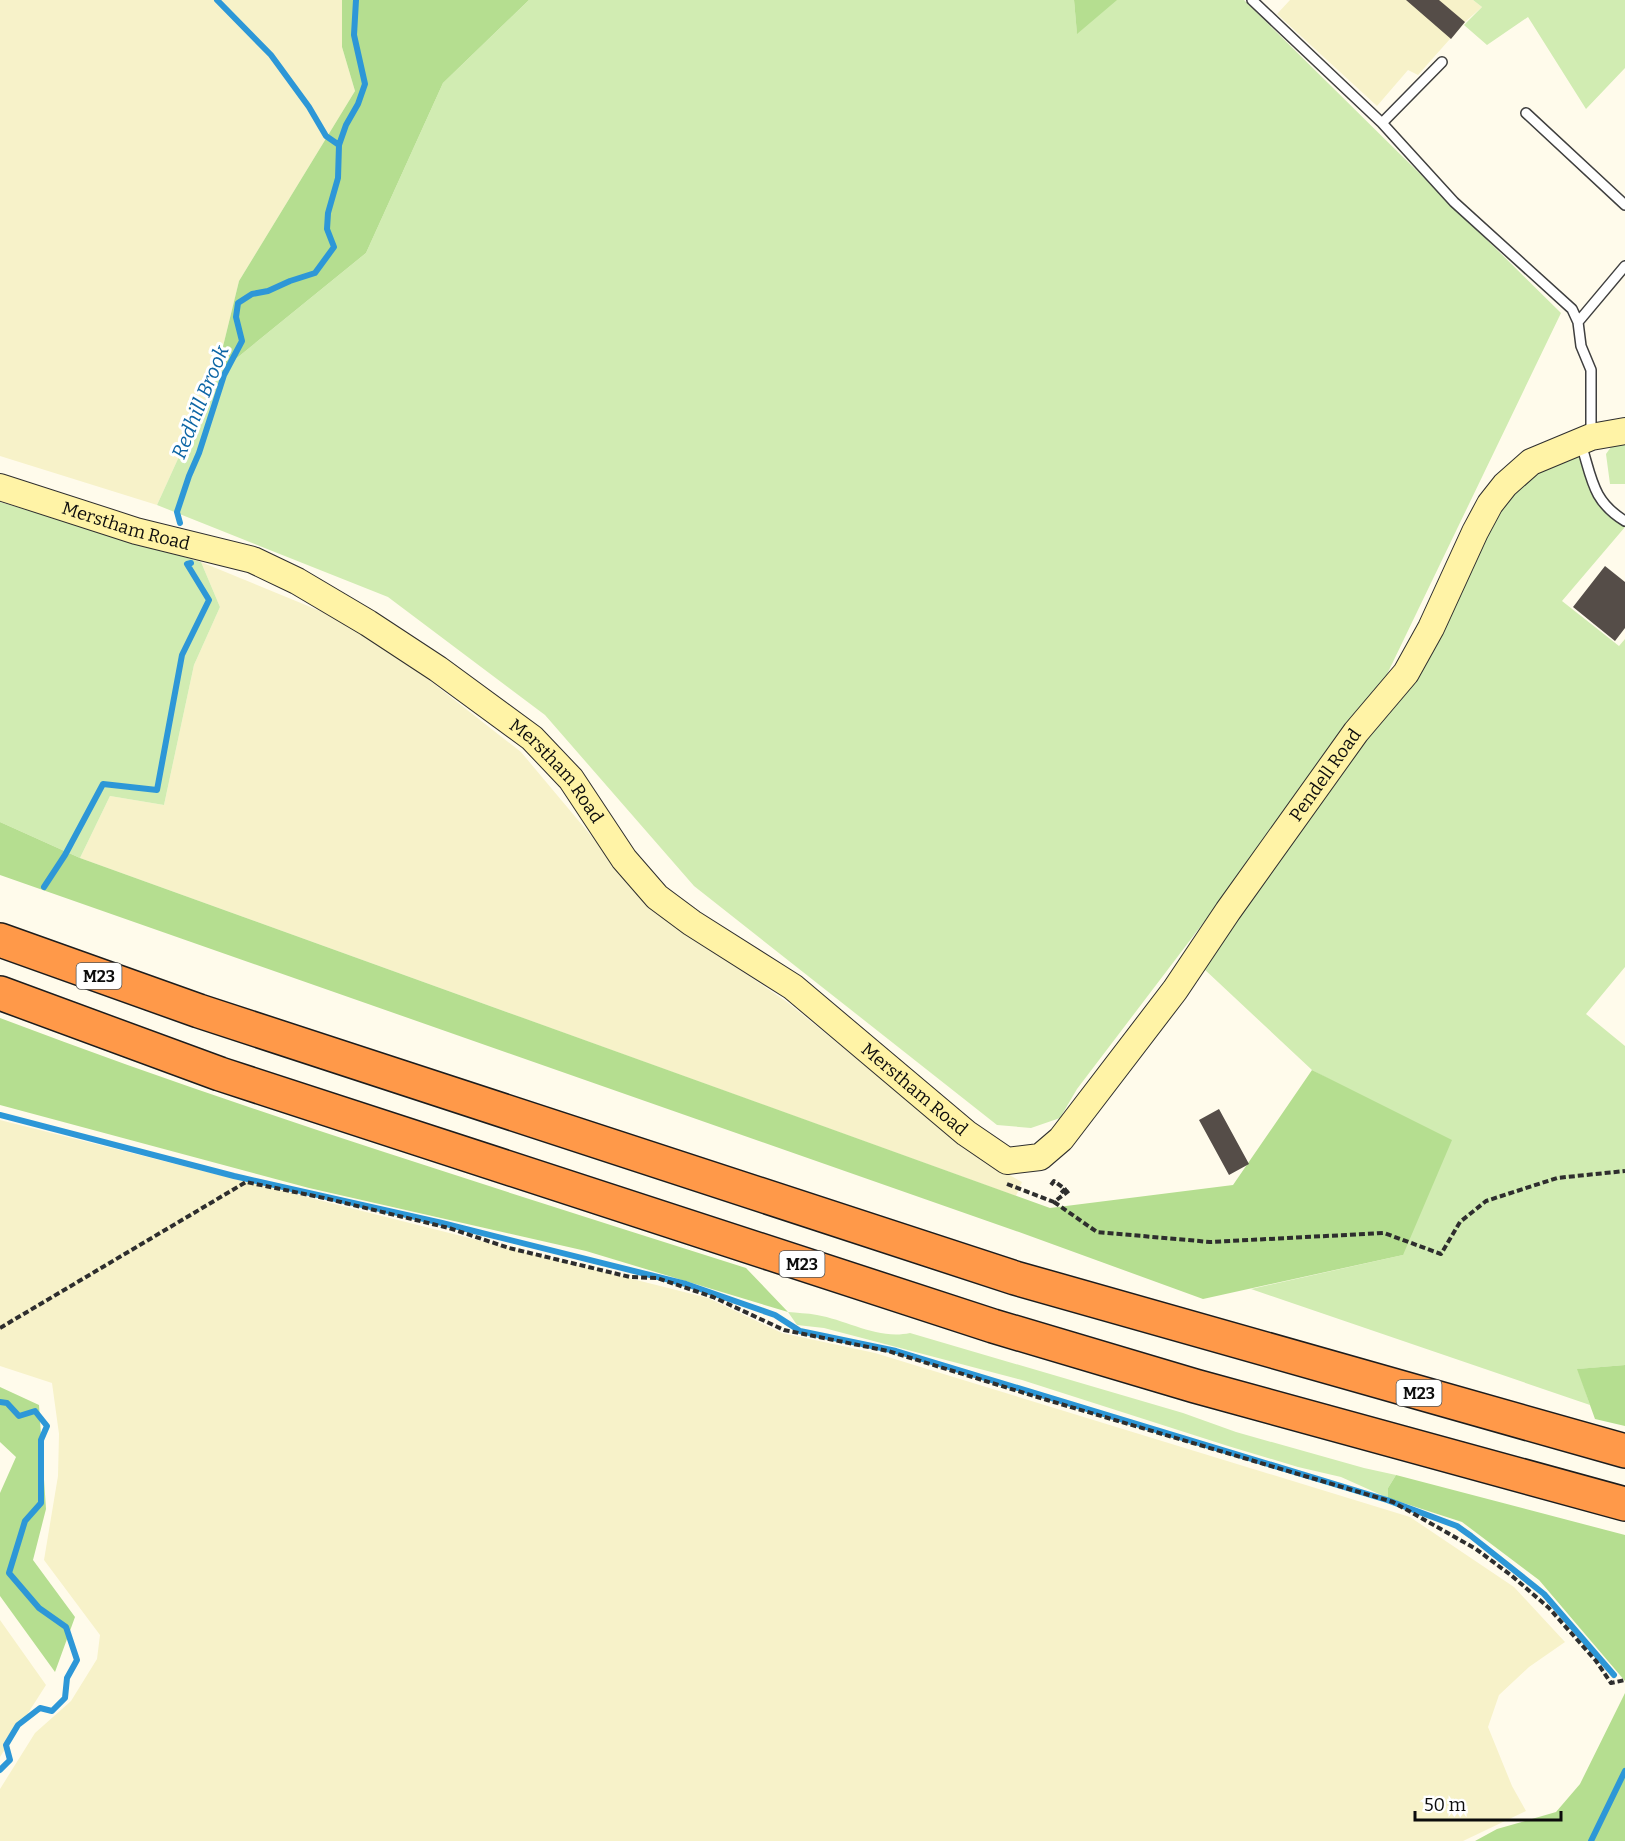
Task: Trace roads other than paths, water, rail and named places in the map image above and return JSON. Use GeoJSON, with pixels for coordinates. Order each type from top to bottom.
{"type":"FeatureCollection","features":[{"type":"Feature","properties":{"kind":"highway","name":"M23"},"geometry":{"type":"LineString","coordinates":[[0,940],[199,1011],[1015,1278],[1625,1451]]}},
{"type":"Feature","properties":{"kind":"highway","name":"M23"},"geometry":{"type":"LineString","coordinates":[[0,993],[220,1074],[993,1326],[1207,1389],[1625,1504]]}},
{"type":"Feature","properties":{"kind":"street","name":"Pendell Road"},"geometry":{"type":"LineString","coordinates":[[1040,1157],[1061,1139],[1175,990],[1228,911],[1349,741],[1406,673],[1431,628],[1474,532],[1505,485],[1531,462],[1586,439],[1625,431]]}},
{"type":"Feature","properties":{"kind":"street","name":"Merstham Road"},"geometry":{"type":"LineString","coordinates":[[0,488],[136,531],[253,560],[297,581],[368,623],[438,669],[532,738],[572,779],[624,859],[657,897],[692,923],[793,987],[966,1133],[1007,1161],[1040,1157]]}},
{"type":"Feature","properties":{"kind":"lane"},"geometry":{"type":"LineString","coordinates":[[1251,0],[1383,123],[1454,202],[1572,309],[1578,322],[1581,346],[1592,370],[1586,439],[1597,496],[1613,514],[1625,520]]}},
{"type":"Feature","properties":{"kind":"lane"},"geometry":{"type":"LineString","coordinates":[[1383,123],[1442,62]]}},
{"type":"Feature","properties":{"kind":"lane"},"geometry":{"type":"LineString","coordinates":[[1526,113],[1625,205]]}},
{"type":"Feature","properties":{"kind":"lane"},"geometry":{"type":"LineString","coordinates":[[1578,322],[1625,266]]}},
{"type":"Feature","properties":{"kind":"waterway"},"geometry":{"type":"LineString","coordinates":[[217,0],[271,55],[309,107],[326,136],[339,145]]}},
{"type":"Feature","properties":{"kind":"waterway","name":"Redhill Brook"},"geometry":{"type":"LineString","coordinates":[[180,523],[177,512],[189,476],[199,453],[224,375],[242,341],[236,317],[238,303],[252,294],[268,291],[315,273],[334,247],[327,229],[328,213],[338,178],[339,145],[365,84],[354,35],[356,0]]}},
{"type":"Feature","properties":{"kind":"waterway","name":"Redhill Brook"},"geometry":{"type":"LineString","coordinates":[[44,887],[65,855],[103,784],[157,790],[182,655],[209,600],[187,564],[191,563]]}},
{"type":"Feature","properties":{"kind":"waterway"},"geometry":{"type":"LineString","coordinates":[[0,1115],[234,1176],[442,1223],[686,1284],[775,1315],[800,1331],[896,1351],[1387,1500],[1457,1526],[1471,1536],[1544,1594],[1614,1675]]}},
{"type":"Feature","properties":{"kind":"waterway","name":"Redhill Brook"},"geometry":{"type":"LineString","coordinates":[[0,1402],[7,1403],[19,1416],[35,1411],[47,1426],[41,1440],[41,1503],[25,1521],[9,1573],[39,1608],[66,1627],[77,1660],[67,1678],[65,1698],[52,1711],[40,1708],[18,1725],[6,1745],[10,1760],[0,1770]]}},
{"type":"Feature","properties":{"kind":"waterway"},"geometry":{"type":"LineString","coordinates":[[1591,1841],[1625,1771]]}}]}
